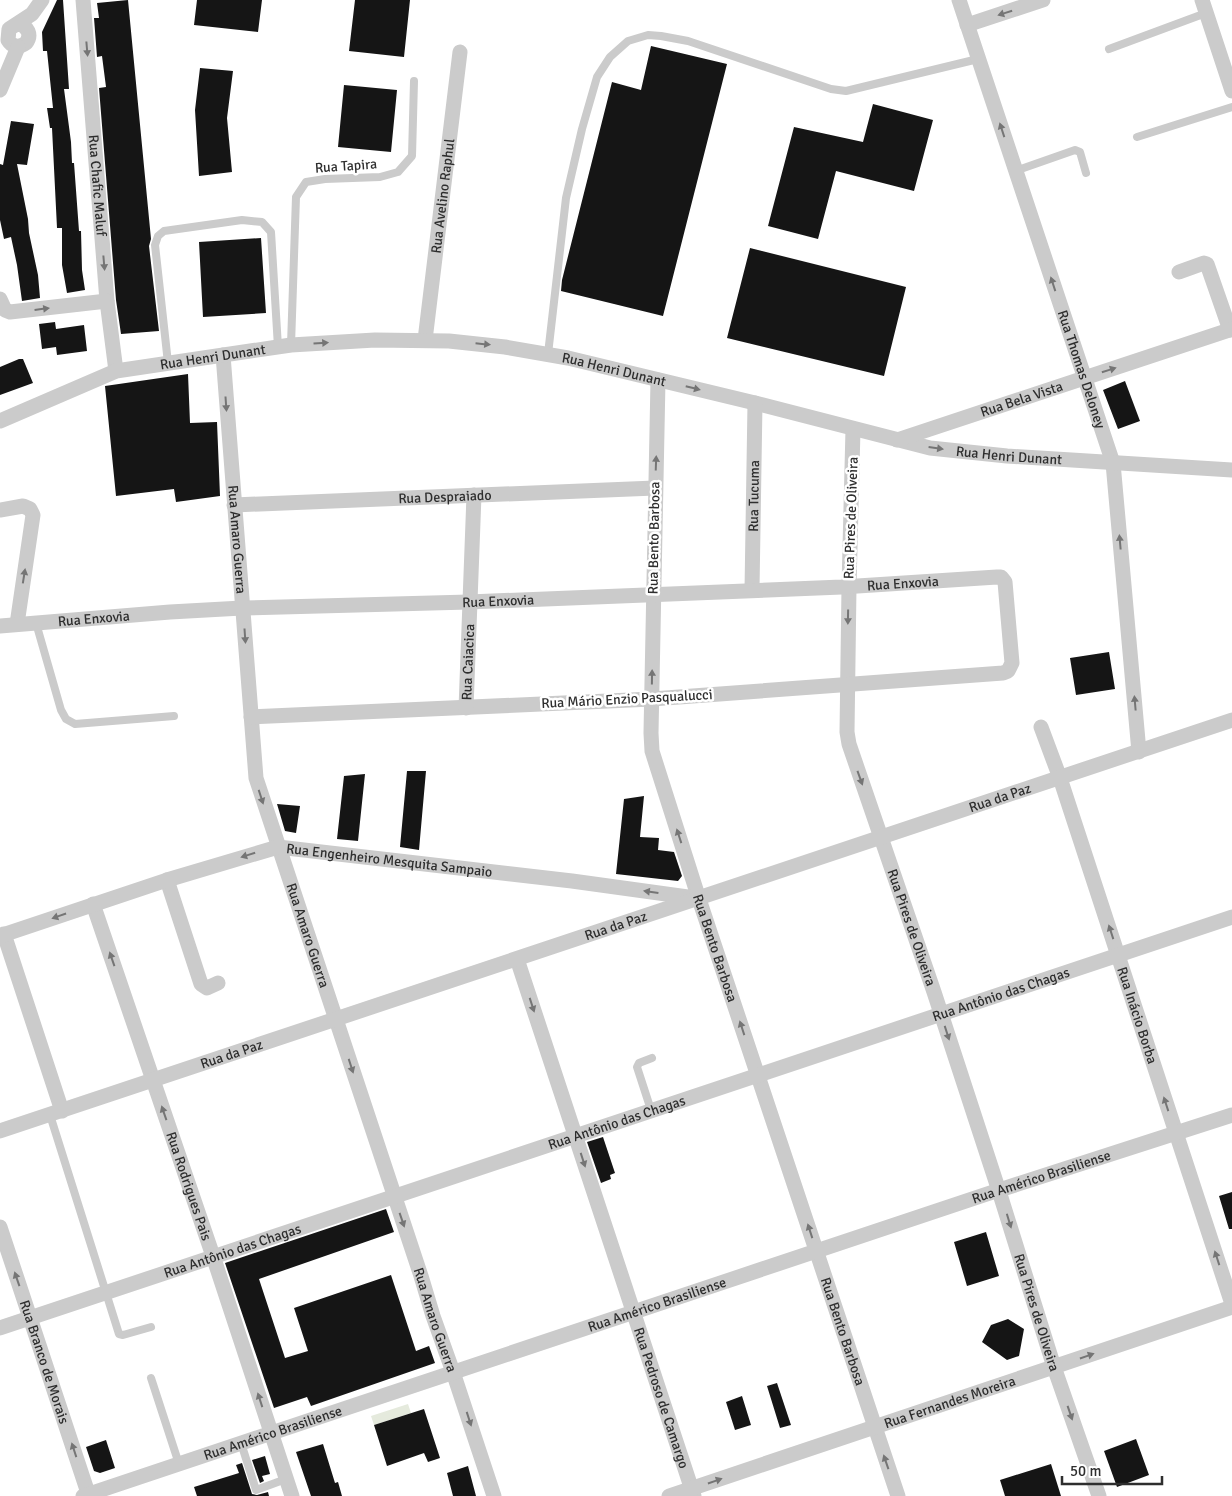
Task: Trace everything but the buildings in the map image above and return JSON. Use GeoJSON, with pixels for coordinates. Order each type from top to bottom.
{"type":"FeatureCollection","features":[{"type":"Feature","properties":{"kind":"street"},"geometry":{"type":"LineString","coordinates":[[23,42],[9,43],[8,30],[32,14],[42,0]]}},
{"type":"Feature","properties":{"kind":"street"},"geometry":{"type":"LineString","coordinates":[[0,90],[23,42],[50,0]]}},
{"type":"Feature","properties":{"kind":"street","name":"Rua Chafic Maluf"},"geometry":{"type":"LineString","coordinates":[[83,0],[107,301],[116,371]]}},
{"type":"Feature","properties":{"kind":"street","name":"Rua Thomas Deloney"},"geometry":{"type":"LineString","coordinates":[[959,0],[1113,463],[1139,752]]}},
{"type":"Feature","properties":{"kind":"street"},"geometry":{"type":"LineString","coordinates":[[967,25],[1043,0]]}},
{"type":"Feature","properties":{"kind":"street"},"geometry":{"type":"LineString","coordinates":[[1204,7],[1232,91]]}},
{"type":"Feature","properties":{"kind":"street","name":"Rua Avelino Raphul"},"geometry":{"type":"LineString","coordinates":[[425,340],[460,52]]}},
{"type":"Feature","properties":{"kind":"street"},"geometry":{"type":"LineString","coordinates":[[1179,272],[1204,263],[1207,264],[1231,329]]}},
{"type":"Feature","properties":{"kind":"street"},"geometry":{"type":"LineString","coordinates":[[0,299],[5,310],[10,312],[107,301]]}},
{"type":"Feature","properties":{"kind":"street","name":"Rua Bela Vista"},"geometry":{"type":"LineString","coordinates":[[897,440],[1231,329]]}},
{"type":"Feature","properties":{"kind":"street","name":"Rua Henri Dunant"},"geometry":{"type":"LineString","coordinates":[[0,421],[116,371],[284,346],[375,340],[425,340],[505,346],[548,354],[755,403],[930,448],[1007,456],[1232,470]]}},
{"type":"Feature","properties":{"kind":"street","name":"Rua Amaro Guerra"},"geometry":{"type":"LineString","coordinates":[[223,355],[256,778],[432,1316],[453,1372],[494,1496]]}},
{"type":"Feature","properties":{"kind":"street","name":"Rua Bento Barbosa"},"geometry":{"type":"LineString","coordinates":[[658,380],[653,594],[652,751],[699,899],[898,1496]]}},
{"type":"Feature","properties":{"kind":"street","name":"Rua Tucuma"},"geometry":{"type":"LineString","coordinates":[[752,590],[755,403]]}},
{"type":"Feature","properties":{"kind":"street","name":"Rua Pires de Oliveira"},"geometry":{"type":"LineString","coordinates":[[853,429],[847,684],[847,732],[849,744],[941,1014],[999,1190],[1054,1367],[1099,1496]]}},
{"type":"Feature","properties":{"kind":"street","name":"Rua Despraiado"},"geometry":{"type":"LineString","coordinates":[[234,505],[655,488]]}},
{"type":"Feature","properties":{"kind":"street","name":"Rua Caiacica"},"geometry":{"type":"LineString","coordinates":[[466,708],[474,495]]}},
{"type":"Feature","properties":{"kind":"street"},"geometry":{"type":"LineString","coordinates":[[0,510],[23,506],[30,509],[33,515],[17,624]]}},
{"type":"Feature","properties":{"kind":"street","name":"Rua Enxovia"},"geometry":{"type":"LineString","coordinates":[[0,626],[242,608],[469,602],[849,587],[1001,577],[1005,582],[1012,663],[1008,671],[1003,673]]}},
{"type":"Feature","properties":{"kind":"street","name":"Rua Mário Enzio Pasqualucci"},"geometry":{"type":"LineString","coordinates":[[251,717],[652,699],[1003,673]]}},
{"type":"Feature","properties":{"kind":"street","name":"Rua da Paz"},"geometry":{"type":"LineString","coordinates":[[0,1131],[1232,720]]}},
{"type":"Feature","properties":{"kind":"street","name":"Rua Inácio Borba"},"geometry":{"type":"LineString","coordinates":[[1041,726],[1060,778],[1232,1306]]}},
{"type":"Feature","properties":{"kind":"street","name":"Rua Engenheiro Mesquita Sampaio"},"geometry":{"type":"LineString","coordinates":[[2,935],[167,880],[278,847],[572,881],[699,899]]}},
{"type":"Feature","properties":{"kind":"street"},"geometry":{"type":"LineString","coordinates":[[167,880],[200,984],[207,988],[218,983]]}},
{"type":"Feature","properties":{"kind":"street","name":"Rua Rodrigues Pais"},"geometry":{"type":"LineString","coordinates":[[93,904],[213,1256],[292,1496]]}},
{"type":"Feature","properties":{"kind":"street","name":"Rua Antônio das Chagas"},"geometry":{"type":"LineString","coordinates":[[0,1328],[1232,917]]}},
{"type":"Feature","properties":{"kind":"street"},"geometry":{"type":"LineString","coordinates":[[2,935],[56,1113]]}},
{"type":"Feature","properties":{"kind":"street","name":"Rua Pedroso de Camargo"},"geometry":{"type":"LineString","coordinates":[[517,959],[692,1492]]}},
{"type":"Feature","properties":{"kind":"street","name":"Rua Américo Brasiliense"},"geometry":{"type":"LineString","coordinates":[[87,1495],[999,1190],[1232,1115]]}},
{"type":"Feature","properties":{"kind":"street","name":"Rua Branco de Morais"},"geometry":{"type":"LineString","coordinates":[[0,1228],[87,1495]]}},
{"type":"Feature","properties":{"kind":"street","name":"Rua Fernandes Moreira"},"geometry":{"type":"LineString","coordinates":[[668,1496],[692,1492],[874,1427],[1232,1306]]}},
{"type":"Feature","properties":{"kind":"lane"},"geometry":{"type":"LineString","coordinates":[[1109,49],[1204,7]]}},
{"type":"Feature","properties":{"kind":"lane"},"geometry":{"type":"LineString","coordinates":[[548,354],[566,198],[582,129],[597,77],[610,57],[628,41],[648,35],[688,41],[831,89],[846,91],[978,59]]}},
{"type":"Feature","properties":{"kind":"lane","name":"Rua Tapira"},"geometry":{"type":"LineString","coordinates":[[284,346],[296,197],[306,182],[325,179],[380,177],[398,172],[412,156],[414,81]]}},
{"type":"Feature","properties":{"kind":"lane"},"geometry":{"type":"LineString","coordinates":[[1136,137],[1232,107]]}},
{"type":"Feature","properties":{"kind":"lane"},"geometry":{"type":"LineString","coordinates":[[1015,171],[1075,150],[1080,152],[1086,172]]}},
{"type":"Feature","properties":{"kind":"lane"},"geometry":{"type":"LineString","coordinates":[[168,363],[155,245],[158,236],[164,231],[242,220],[262,222],[271,232],[284,346]]}},
{"type":"Feature","properties":{"kind":"lane"},"geometry":{"type":"LineString","coordinates":[[36,623],[61,710],[66,719],[75,724],[174,716]]}},
{"type":"Feature","properties":{"kind":"lane"},"geometry":{"type":"LineString","coordinates":[[651,1110],[637,1066],[639,1063],[652,1058]]}},
{"type":"Feature","properties":{"kind":"lane"},"geometry":{"type":"LineString","coordinates":[[56,1113],[105,1293],[121,1335],[151,1327]]}},
{"type":"Feature","properties":{"kind":"lane"},"geometry":{"type":"LineString","coordinates":[[151,1378],[179,1464]]}},
{"type":"Feature","properties":{"kind":"lane"},"geometry":{"type":"LineString","coordinates":[[241,1443],[256,1490],[286,1479]]}},
{"type":"Feature","properties":{"kind":"shaded area"},"geometry":{"type":"Polygon","coordinates":[[[408,1404],[411,1413],[374,1425],[371,1416],[408,1404]]]}}]}
